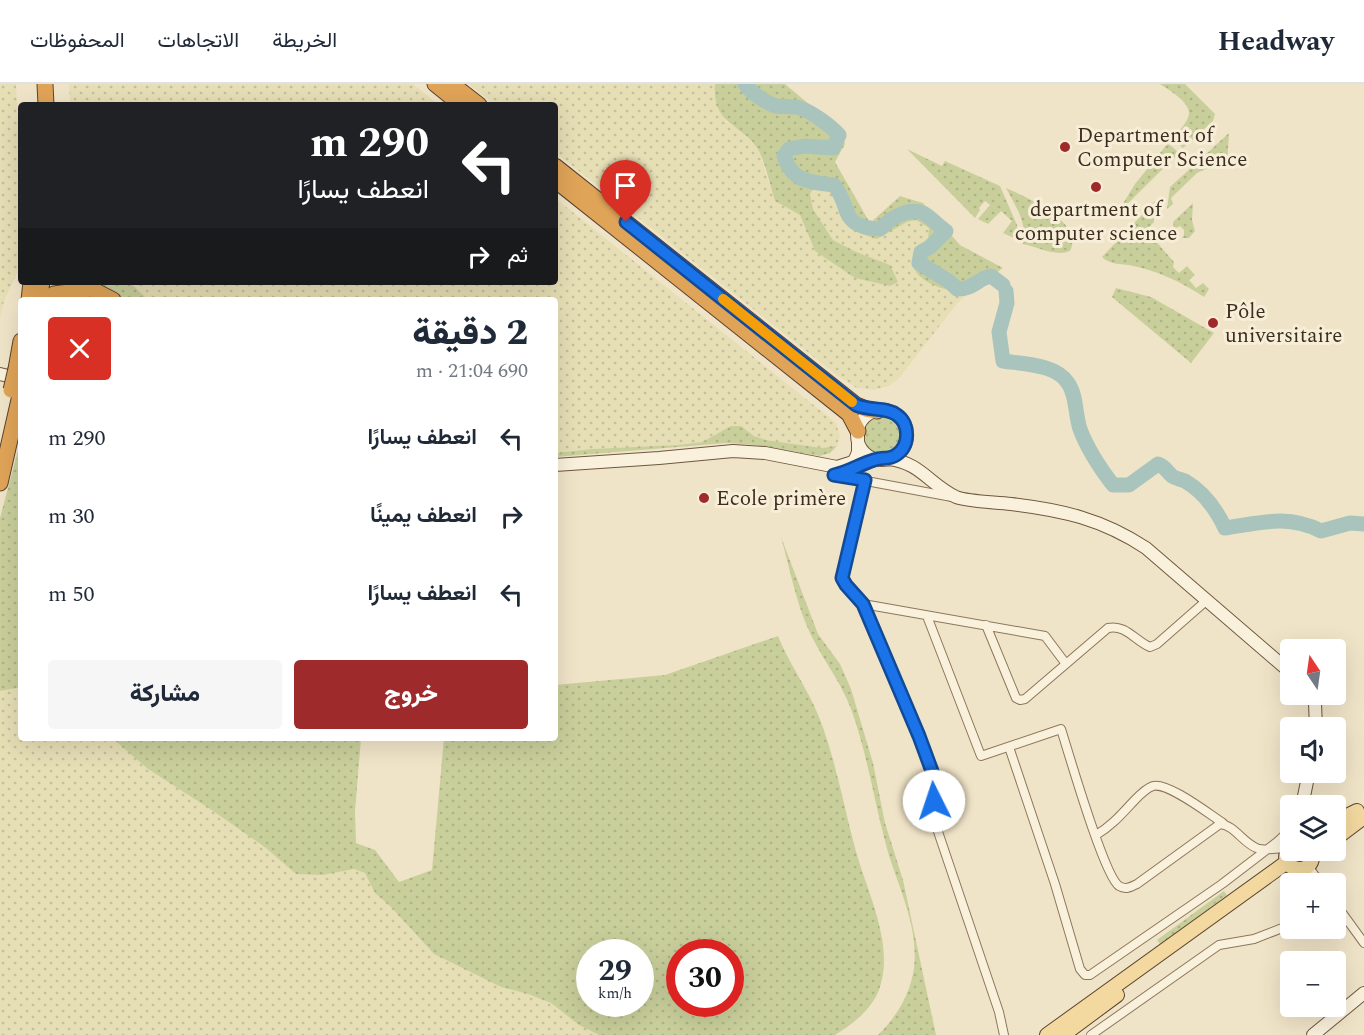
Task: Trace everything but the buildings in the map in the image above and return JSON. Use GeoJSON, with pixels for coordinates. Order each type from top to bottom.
{"type":"FeatureCollection","features":[{"type":"Feature","properties":{"kind":"highway"},"geometry":{"type":"LineString","coordinates":[[35,84],[36,102]]}},
{"type":"Feature","properties":{"kind":"highway"},"geometry":{"type":"LineString","coordinates":[[45,84],[46,102]]}},
{"type":"Feature","properties":{"kind":"highway"},"geometry":{"type":"LineString","coordinates":[[435,84],[457,102]]}},
{"type":"Feature","properties":{"kind":"highway"},"geometry":{"type":"LineString","coordinates":[[452,84],[475,102]]}},
{"type":"Feature","properties":{"kind":"highway"},"geometry":{"type":"LineString","coordinates":[[558,168],[856,405],[877,411]]}},
{"type":"Feature","properties":{"kind":"highway"},"geometry":{"type":"LineString","coordinates":[[558,182],[849,414],[858,434]]}},
{"type":"Feature","properties":{"kind":"highway"},"geometry":{"type":"LineString","coordinates":[[49,297],[85,285],[107,297]]}},
{"type":"Feature","properties":{"kind":"highway"},"geometry":{"type":"LineString","coordinates":[[0,445],[18,356]]}},
{"type":"Feature","properties":{"kind":"highway"},"geometry":{"type":"LineString","coordinates":[[0,483],[13,382]]}},
{"type":"Feature","properties":{"kind":"main road"},"geometry":{"type":"LineString","coordinates":[[558,465],[733,451],[765,453],[837,467],[853,462],[856,458],[858,434],[866,416],[883,410],[895,414],[904,422],[911,451],[921,470]]}},
{"type":"Feature","properties":{"kind":"main road"},"geometry":{"type":"LineString","coordinates":[[558,472],[739,458],[834,475],[846,473],[902,451],[907,436],[906,428]]}},
{"type":"Feature","properties":{"kind":"main road"},"geometry":{"type":"LineString","coordinates":[[858,434],[859,442],[865,453],[882,459],[909,463],[958,498],[1054,509],[1076,514],[1108,526],[1146,548],[1280,664]]}},
{"type":"Feature","properties":{"kind":"main road"},"geometry":{"type":"LineString","coordinates":[[1346,818],[1362,811]]}},
{"type":"Feature","properties":{"kind":"main road"},"geometry":{"type":"LineString","coordinates":[[1346,820],[1362,811]]}},
{"type":"Feature","properties":{"kind":"main road"},"geometry":{"type":"LineString","coordinates":[[1346,828],[1362,811]]}},
{"type":"Feature","properties":{"kind":"main road"},"geometry":{"type":"LineString","coordinates":[[1047,1035],[1294,861]]}},
{"type":"Feature","properties":{"kind":"main road"},"geometry":{"type":"LineString","coordinates":[[1063,1035],[1294,861]]}},
{"type":"Feature","properties":{"kind":"main road"},"geometry":{"type":"LineString","coordinates":[[1313,1035],[1364,993]]}},
{"type":"Feature","properties":{"kind":"street"},"geometry":{"type":"LineString","coordinates":[[834,475],[958,498]]}},
{"type":"Feature","properties":{"kind":"street"},"geometry":{"type":"LineString","coordinates":[[865,480],[842,578],[863,604],[933,772],[936,782],[934,801],[930,808],[999,1012],[1004,1035]]}},
{"type":"Feature","properties":{"kind":"street"},"geometry":{"type":"LineString","coordinates":[[986,625],[1016,698],[1020,700],[1025,699],[1108,627],[1117,626],[1126,630],[1150,647],[1157,644],[1206,601]]}},
{"type":"Feature","properties":{"kind":"street"},"geometry":{"type":"LineString","coordinates":[[863,604],[1045,636],[1066,664]]}},
{"type":"Feature","properties":{"kind":"street"},"geometry":{"type":"LineString","coordinates":[[927,616],[981,756],[1061,729],[1096,835],[1113,878],[1120,887],[1129,888],[1167,864],[1213,828],[1223,823]]}},
{"type":"Feature","properties":{"kind":"street"},"geometry":{"type":"LineString","coordinates":[[1009,747],[1083,975],[1090,975],[1280,839]]}},
{"type":"Feature","properties":{"kind":"street"},"geometry":{"type":"LineString","coordinates":[[1096,835],[1114,822],[1145,791],[1158,786],[1171,790],[1223,823],[1256,848],[1262,850],[1280,848]]}},
{"type":"Feature","properties":{"kind":"street"},"geometry":{"type":"LineString","coordinates":[[1346,918],[1364,943]]}},
{"type":"Feature","properties":{"kind":"street"},"geometry":{"type":"LineString","coordinates":[[1091,1035],[1219,945],[1254,939],[1280,929]]}},
{"type":"Feature","properties":{"kind":"shaded area"},"geometry":{"type":"Polygon","coordinates":[[[0,84],[16,84],[18,259],[17,273],[4,301],[0,318],[0,84]]]}},
{"type":"Feature","properties":{"kind":"shaded area"},"geometry":{"type":"Polygon","coordinates":[[[69,84],[413,84],[435,102],[70,102],[69,84]]]}},
{"type":"Feature","properties":{"kind":"shaded area"},"geometry":{"type":"Polygon","coordinates":[[[469,84],[715,84],[726,122],[743,132],[759,151],[775,201],[800,215],[815,251],[856,252],[833,240],[813,209],[810,194],[815,185],[827,183],[835,191],[842,218],[893,229],[917,220],[929,228],[928,238],[916,249],[920,278],[935,286],[967,294],[900,377],[889,386],[874,390],[857,388],[839,377],[558,154],[558,102],[491,102],[469,84]]]}},
{"type":"Feature","properties":{"kind":"shaded area"},"geometry":{"type":"Polygon","coordinates":[[[558,200],[836,423],[840,436],[837,446],[822,448],[766,440],[754,436],[741,426],[731,426],[702,442],[558,453],[558,297],[145,297],[133,285],[558,285],[558,200]]]}},
{"type":"Feature","properties":{"kind":"shaded area"},"geometry":{"type":"Polygon","coordinates":[[[18,686],[18,741],[115,741],[148,769],[266,848],[296,873],[323,875],[354,869],[365,873],[375,893],[434,954],[501,987],[551,1003],[579,1025],[599,1035],[0,1035],[0,691],[18,686]]]}},
{"type":"Feature","properties":{"kind":"green space"},"geometry":{"type":"Polygon","coordinates":[[[715,84],[785,84],[841,131],[845,144],[835,162],[870,223],[900,196],[923,203],[960,245],[1003,268],[967,294],[930,283],[915,270],[913,261],[917,250],[928,238],[929,228],[916,220],[907,222],[877,239],[867,236],[852,229],[844,222],[839,212],[836,195],[827,183],[815,185],[810,194],[813,209],[833,240],[890,265],[898,282],[890,286],[855,278],[815,251],[800,215],[775,201],[759,151],[745,134],[730,123],[718,109],[715,84]]]}},
{"type":"Feature","properties":{"kind":"green space"},"geometry":{"type":"Polygon","coordinates":[[[1160,84],[1185,84],[1215,114],[1213,121],[1183,148],[1173,138],[1187,120],[1188,110],[1178,97],[1160,84]]]}},
{"type":"Feature","properties":{"kind":"green space"},"geometry":{"type":"Polygon","coordinates":[[[1229,133],[1227,166],[1218,169],[1216,164],[1197,173],[1171,198],[1173,204],[1167,209],[1170,187],[1229,133]]]}},
{"type":"Feature","properties":{"kind":"green space"},"geometry":{"type":"Polygon","coordinates":[[[1168,143],[1179,153],[1116,215],[1135,184],[1168,143]]]}},
{"type":"Feature","properties":{"kind":"green space"},"geometry":{"type":"Polygon","coordinates":[[[907,149],[942,166],[945,161],[1000,186],[1017,225],[1018,240],[1003,233],[1012,221],[1001,211],[988,224],[978,219],[990,205],[985,201],[975,218],[907,149]]]}},
{"type":"Feature","properties":{"kind":"green space"},"geometry":{"type":"Polygon","coordinates":[[[1006,188],[1039,204],[1062,221],[1069,230],[1072,240],[1070,251],[1059,253],[1023,244],[1022,222],[1006,188]]]}},
{"type":"Feature","properties":{"kind":"green space"},"geometry":{"type":"Polygon","coordinates":[[[1155,201],[1154,222],[1146,230],[1174,262],[1173,267],[1179,273],[1187,266],[1195,275],[1189,280],[1196,288],[1203,283],[1209,289],[1204,297],[1187,286],[1158,273],[1111,262],[1102,257],[1155,201]]]}},
{"type":"Feature","properties":{"kind":"green space"},"geometry":{"type":"Polygon","coordinates":[[[1193,203],[1192,220],[1195,231],[1189,238],[1182,238],[1184,230],[1180,226],[1174,229],[1173,222],[1193,203]]]}},
{"type":"Feature","properties":{"kind":"green space"},"geometry":{"type":"Polygon","coordinates":[[[98,285],[133,285],[145,297],[119,297],[98,285]]]}},
{"type":"Feature","properties":{"kind":"green space"},"geometry":{"type":"Polygon","coordinates":[[[1116,288],[1151,297],[1214,333],[1191,363],[1112,297],[1116,288]]]}},
{"type":"Feature","properties":{"kind":"green space"},"geometry":{"type":"Polygon","coordinates":[[[882,416],[895,422],[901,435],[895,448],[882,454],[869,448],[863,435],[869,422],[882,416]]]}},
{"type":"Feature","properties":{"kind":"green space"},"geometry":{"type":"Polygon","coordinates":[[[731,426],[741,426],[754,436],[766,440],[822,448],[837,446],[830,453],[820,456],[755,445],[727,443],[558,457],[558,453],[592,449],[702,442],[731,426]]]}},
{"type":"Feature","properties":{"kind":"green space"},"geometry":{"type":"Polygon","coordinates":[[[18,450],[18,688],[0,691],[0,518],[18,450]]]}},
{"type":"Feature","properties":{"kind":"green space"},"geometry":{"type":"Polygon","coordinates":[[[781,537],[818,634],[840,664],[851,689],[873,763],[885,823],[903,880],[936,1035],[878,1035],[897,1013],[906,996],[914,968],[913,936],[906,905],[886,845],[857,726],[846,698],[806,624],[781,537]]]}},
{"type":"Feature","properties":{"kind":"green space"},"geometry":{"type":"Polygon","coordinates":[[[778,636],[815,707],[825,733],[854,844],[877,916],[884,954],[883,972],[876,997],[861,1016],[835,1035],[599,1035],[579,1025],[551,1003],[501,987],[434,954],[375,893],[365,873],[354,869],[323,875],[296,874],[266,848],[148,769],[115,741],[361,741],[355,812],[356,843],[375,850],[399,882],[432,870],[444,741],[558,741],[558,685],[665,675],[778,636]]]}},
{"type":"Feature","properties":{"kind":"green space"},"geometry":{"type":"Polygon","coordinates":[[[1224,891],[1227,895],[1160,944],[1157,940],[1224,891]]]}},
{"type":"Feature","properties":{"kind":"waterway"},"geometry":{"type":"LineString","coordinates":[[745,84],[772,105],[805,110],[839,135],[833,148],[805,146],[789,149],[784,156],[787,165],[797,176],[834,185],[848,215],[858,225],[880,229],[889,221],[905,213],[923,213],[946,231],[930,247],[921,252],[919,263],[950,282],[957,289],[968,287],[991,276],[1003,285]]}},
{"type":"Feature","properties":{"kind":"waterway"},"geometry":{"type":"LineString","coordinates":[[1006,291],[1007,303],[999,332],[1003,361],[1047,368],[1063,377],[1071,388],[1078,424],[1083,436],[1094,458],[1113,485],[1129,485],[1158,464],[1175,478],[1185,481],[1198,490],[1213,508],[1225,528],[1285,521],[1321,531],[1350,523],[1364,524]]}},
{"type":"Feature","properties":{"kind":"slow traffic"},"geometry":{"type":"LineString","coordinates":[[723,299],[852,402]]}},
{"type":"Feature","properties":{"kind":"place","name":"Department of Computer Science"},"geometry":{"type":"Point","coordinates":[1065,147]}},
{"type":"Feature","properties":{"kind":"place","name":"department of computer science"},"geometry":{"type":"Point","coordinates":[1096,187]}},
{"type":"Feature","properties":{"kind":"place","name":"Pôle universitaire"},"geometry":{"type":"Point","coordinates":[1213,323]}},
{"type":"Feature","properties":{"kind":"place","name":"Ecole primère"},"geometry":{"type":"Point","coordinates":[704,498]}},
{"type":"Feature","properties":{"kind":"route"},"geometry":{"type":"LineString","coordinates":[[626,222],[856,405],[877,411],[889,411],[904,422],[906,444],[896,456],[882,460],[876,459],[846,473],[834,475],[865,480],[842,578],[863,604],[919,736],[936,782],[934,801]]}}]}
